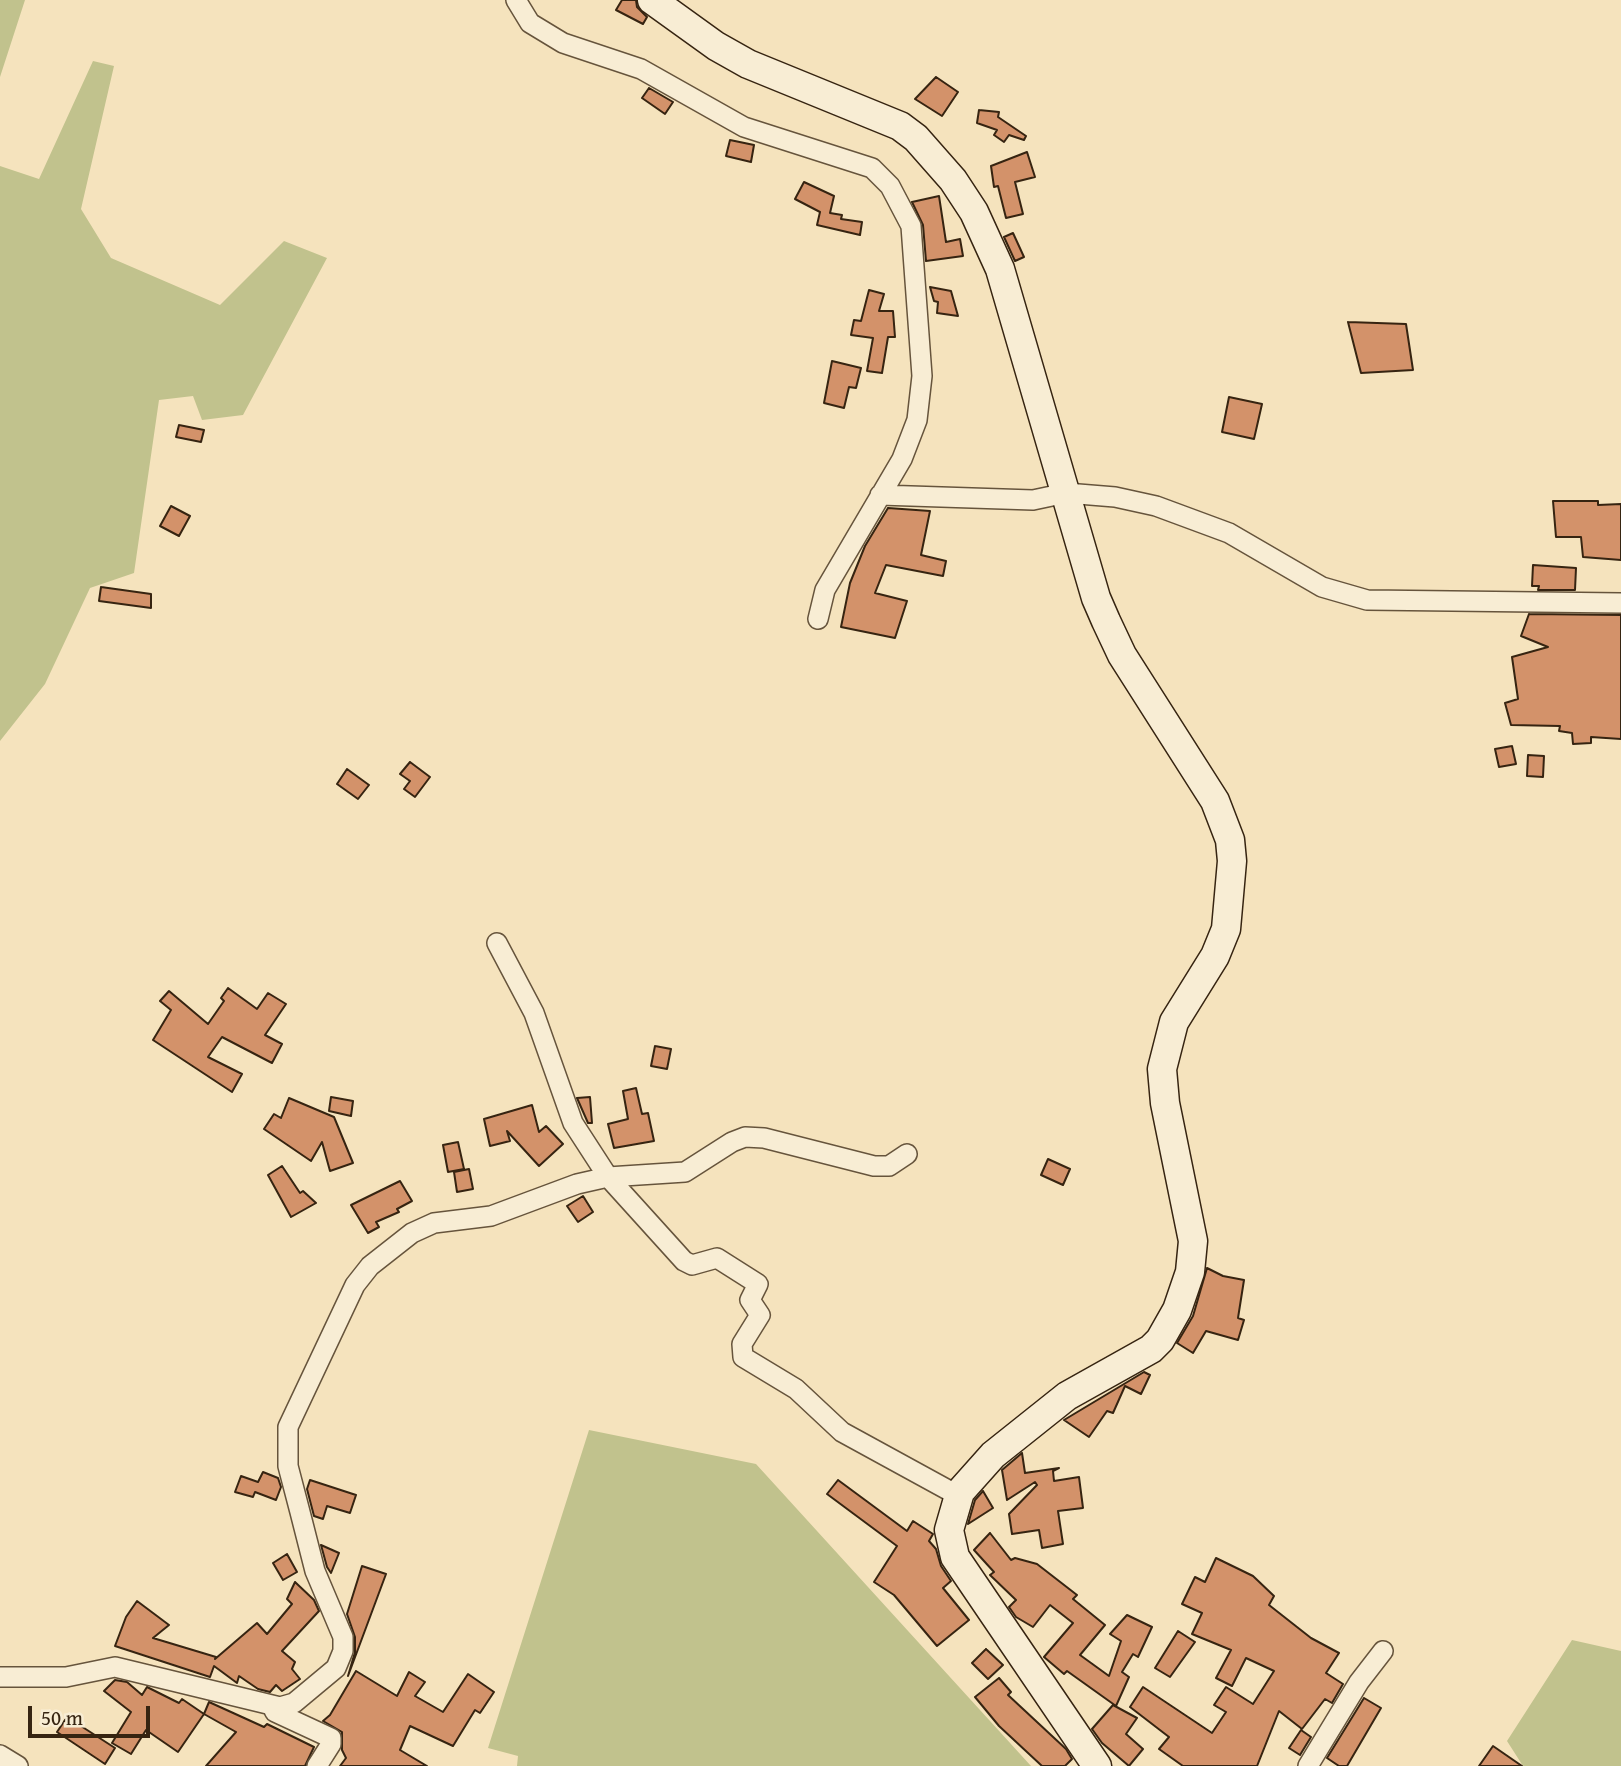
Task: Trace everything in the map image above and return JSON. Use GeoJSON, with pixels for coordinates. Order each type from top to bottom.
{"type":"FeatureCollection","features":[{"type":"Feature","properties":{"kind":"street"},"geometry":{"type":"LineString","coordinates":[[652,0],[716,46],[748,64],[900,126],[939,162],[974,212],[1000,269],[1106,621],[1122,655],[1224,819],[1232,860],[1230,910],[1221,945],[1174,1022],[1162,1069],[1165,1103],[1193,1241],[1190,1272],[1177,1310],[1164,1334],[1151,1349],[1048,1409],[983,1464],[959,1496],[949,1530],[955,1557],[1097,1766]]}},
{"type":"Feature","properties":{"kind":"street"},"geometry":{"type":"LineString","coordinates":[[514,1],[530,23],[556,40],[641,69],[744,127],[864,165],[884,177],[913,233],[922,384],[910,443],[825,590],[818,619]]}},
{"type":"Feature","properties":{"kind":"street"},"geometry":{"type":"LineString","coordinates":[[880,495],[1033,500],[1066,493],[1115,497],[1185,515],[1240,539],[1322,587],[1352,597],[1388,602],[1621,603]]}},
{"type":"Feature","properties":{"kind":"street"},"geometry":{"type":"LineString","coordinates":[[497,943],[534,1013],[573,1122],[608,1177],[684,1261],[692,1265],[717,1258],[758,1284],[750,1300],[760,1315],[741,1348],[747,1361],[796,1389],[842,1432],[959,1496]]}},
{"type":"Feature","properties":{"kind":"street"},"geometry":{"type":"LineString","coordinates":[[0,1677],[57,1678],[115,1667],[272,1706],[287,1706],[300,1699],[336,1668],[343,1651],[343,1637],[315,1571],[288,1466],[286,1444],[294,1410],[355,1286],[370,1266],[412,1233],[434,1223],[491,1216],[577,1184],[608,1177],[685,1172],[732,1142],[753,1136],[874,1166],[889,1166],[907,1154]]}},
{"type":"Feature","properties":{"kind":"street"},"geometry":{"type":"LineString","coordinates":[[1308,1766],[1359,1682],[1383,1651]]}},
{"type":"Feature","properties":{"kind":"street"},"geometry":{"type":"LineString","coordinates":[[272,1706],[275,1713],[331,1738],[331,1744],[317,1766]]}},
{"type":"Feature","properties":{"kind":"street"},"geometry":{"type":"LineString","coordinates":[[0,1755],[18,1766]]}},
{"type":"Feature","properties":{"kind":"green space"},"geometry":{"type":"Polygon","coordinates":[[[0,0],[25,0],[0,77],[0,0]]]}},
{"type":"Feature","properties":{"kind":"green space"},"geometry":{"type":"Polygon","coordinates":[[[93,61],[114,66],[81,209],[111,258],[220,305],[284,241],[327,258],[243,415],[202,420],[193,396],[159,400],[134,573],[90,588],[45,684],[0,741],[0,166],[39,179],[93,61]]]}},
{"type":"Feature","properties":{"kind":"green space"},"geometry":{"type":"Polygon","coordinates":[[[589,1430],[756,1464],[1031,1766],[517,1766],[518,1756],[488,1748],[589,1430]]]}},
{"type":"Feature","properties":{"kind":"green space"},"geometry":{"type":"Polygon","coordinates":[[[1572,1640],[1621,1651],[1621,1766],[1523,1766],[1507,1741],[1572,1640]]]}},
{"type":"Feature","properties":{"kind":"building"},"geometry":{"type":"Polygon","coordinates":[[[622,0],[636,0],[637,7],[647,17],[643,24],[616,10],[622,0]]]}},
{"type":"Feature","properties":{"kind":"building"},"geometry":{"type":"Polygon","coordinates":[[[936,77],[958,92],[942,116],[915,99],[936,77]]]}},
{"type":"Feature","properties":{"kind":"building"},"geometry":{"type":"Polygon","coordinates":[[[649,88],[673,102],[665,114],[642,98],[649,88]]]}},
{"type":"Feature","properties":{"kind":"building"},"geometry":{"type":"Polygon","coordinates":[[[979,110],[999,112],[998,117],[1026,136],[1024,140],[1009,135],[1004,142],[994,135],[997,130],[977,123],[979,110]]]}},
{"type":"Feature","properties":{"kind":"building"},"geometry":{"type":"Polygon","coordinates":[[[730,140],[754,145],[751,162],[726,156],[730,140]]]}},
{"type":"Feature","properties":{"kind":"building"},"geometry":{"type":"Polygon","coordinates":[[[1027,152],[1035,177],[1015,182],[1023,214],[1006,218],[998,186],[994,187],[991,166],[1027,152]]]}},
{"type":"Feature","properties":{"kind":"building"},"geometry":{"type":"Polygon","coordinates":[[[804,182],[834,196],[830,213],[842,215],[841,219],[862,222],[860,235],[817,225],[820,212],[795,199],[804,182]]]}},
{"type":"Feature","properties":{"kind":"building"},"geometry":{"type":"Polygon","coordinates":[[[939,196],[946,242],[960,239],[963,256],[926,261],[923,225],[912,202],[939,196]]]}},
{"type":"Feature","properties":{"kind":"building"},"geometry":{"type":"Polygon","coordinates":[[[1013,233],[1024,257],[1015,261],[1004,237],[1013,233]]]}},
{"type":"Feature","properties":{"kind":"building"},"geometry":{"type":"Polygon","coordinates":[[[930,287],[951,291],[958,316],[937,313],[938,302],[934,301],[930,287]]]}},
{"type":"Feature","properties":{"kind":"building"},"geometry":{"type":"Polygon","coordinates":[[[869,290],[884,294],[879,311],[893,311],[895,337],[888,337],[882,373],[867,371],[873,338],[851,335],[854,320],[861,321],[869,290]]]}},
{"type":"Feature","properties":{"kind":"building"},"geometry":{"type":"Polygon","coordinates":[[[1348,322],[1406,324],[1413,370],[1361,373],[1348,322]]]}},
{"type":"Feature","properties":{"kind":"building"},"geometry":{"type":"Polygon","coordinates":[[[832,361],[861,368],[856,388],[849,387],[844,408],[824,403],[832,361]]]}},
{"type":"Feature","properties":{"kind":"building"},"geometry":{"type":"Polygon","coordinates":[[[1229,397],[1262,404],[1254,439],[1222,432],[1229,397]]]}},
{"type":"Feature","properties":{"kind":"building"},"geometry":{"type":"Polygon","coordinates":[[[179,425],[204,430],[201,442],[176,437],[179,425]]]}},
{"type":"Feature","properties":{"kind":"building"},"geometry":{"type":"Polygon","coordinates":[[[1553,501],[1621,504],[1621,560],[1583,557],[1581,537],[1556,537],[1553,501]]]}},
{"type":"Feature","properties":{"kind":"building"},"geometry":{"type":"Polygon","coordinates":[[[171,506],[190,516],[179,536],[160,526],[171,506]]]}},
{"type":"Feature","properties":{"kind":"building"},"geometry":{"type":"Polygon","coordinates":[[[888,508],[930,511],[921,555],[946,561],[943,576],[886,565],[875,593],[907,601],[895,638],[841,627],[850,583],[865,546],[888,508]]]}},
{"type":"Feature","properties":{"kind":"building"},"geometry":{"type":"Polygon","coordinates":[[[1533,565],[1576,568],[1575,590],[1538,590],[1539,586],[1532,586],[1533,565]]]}},
{"type":"Feature","properties":{"kind":"building"},"geometry":{"type":"Polygon","coordinates":[[[101,587],[151,594],[151,608],[99,601],[101,587]]]}},
{"type":"Feature","properties":{"kind":"building"},"geometry":{"type":"Polygon","coordinates":[[[1529,614],[1621,615],[1621,739],[1591,737],[1591,743],[1573,744],[1572,733],[1559,731],[1560,726],[1511,725],[1505,703],[1518,699],[1512,657],[1548,647],[1521,636],[1529,614]]]}},
{"type":"Feature","properties":{"kind":"building"},"geometry":{"type":"Polygon","coordinates":[[[1512,746],[1516,764],[1499,767],[1495,749],[1512,746]]]}},
{"type":"Feature","properties":{"kind":"building"},"geometry":{"type":"Polygon","coordinates":[[[1528,755],[1544,756],[1543,777],[1527,776],[1528,755]]]}},
{"type":"Feature","properties":{"kind":"building"},"geometry":{"type":"Polygon","coordinates":[[[410,762],[430,777],[415,797],[404,789],[410,781],[400,774],[410,762]]]}},
{"type":"Feature","properties":{"kind":"building"},"geometry":{"type":"Polygon","coordinates":[[[347,769],[369,785],[358,799],[337,784],[347,769]]]}},
{"type":"Feature","properties":{"kind":"building"},"geometry":{"type":"Polygon","coordinates":[[[228,988],[257,1009],[268,993],[286,1004],[265,1035],[282,1044],[272,1063],[222,1037],[208,1057],[242,1074],[232,1092],[153,1040],[171,1010],[160,1001],[169,991],[208,1024],[224,1001],[221,998],[228,988]]]}},
{"type":"Feature","properties":{"kind":"building"},"geometry":{"type":"Polygon","coordinates":[[[655,1046],[671,1049],[667,1069],[651,1066],[655,1046]]]}},
{"type":"Feature","properties":{"kind":"building"},"geometry":{"type":"Polygon","coordinates":[[[636,1088],[642,1114],[648,1113],[654,1141],[614,1148],[608,1124],[628,1119],[623,1091],[636,1088]]]}},
{"type":"Feature","properties":{"kind":"building"},"geometry":{"type":"Polygon","coordinates":[[[331,1097],[353,1101],[351,1116],[329,1111],[331,1097]]]}},
{"type":"Feature","properties":{"kind":"building"},"geometry":{"type":"Polygon","coordinates":[[[590,1097],[592,1123],[588,1123],[577,1098],[590,1097]]]}},
{"type":"Feature","properties":{"kind":"building"},"geometry":{"type":"Polygon","coordinates":[[[289,1098],[334,1117],[353,1163],[330,1171],[322,1142],[311,1161],[264,1129],[274,1114],[281,1118],[289,1098]]]}},
{"type":"Feature","properties":{"kind":"building"},"geometry":{"type":"Polygon","coordinates":[[[532,1105],[539,1132],[546,1126],[563,1144],[539,1166],[507,1131],[510,1141],[490,1146],[484,1119],[532,1105]]]}},
{"type":"Feature","properties":{"kind":"building"},"geometry":{"type":"Polygon","coordinates":[[[458,1142],[464,1169],[448,1172],[443,1145],[458,1142]]]}},
{"type":"Feature","properties":{"kind":"building"},"geometry":{"type":"Polygon","coordinates":[[[1048,1159],[1070,1169],[1063,1185],[1041,1175],[1048,1159]]]}},
{"type":"Feature","properties":{"kind":"building"},"geometry":{"type":"Polygon","coordinates":[[[282,1166],[300,1193],[303,1191],[316,1203],[291,1217],[268,1175],[282,1166]]]}},
{"type":"Feature","properties":{"kind":"building"},"geometry":{"type":"Polygon","coordinates":[[[469,1169],[473,1189],[457,1192],[454,1172],[469,1169]]]}},
{"type":"Feature","properties":{"kind":"building"},"geometry":{"type":"Polygon","coordinates":[[[400,1181],[412,1201],[397,1209],[399,1212],[376,1222],[379,1227],[368,1233],[351,1205],[400,1181]]]}},
{"type":"Feature","properties":{"kind":"building"},"geometry":{"type":"Polygon","coordinates":[[[583,1196],[593,1212],[578,1222],[567,1206],[583,1196]]]}},
{"type":"Feature","properties":{"kind":"building"},"geometry":{"type":"Polygon","coordinates":[[[1207,1268],[1223,1276],[1244,1280],[1238,1318],[1244,1320],[1238,1340],[1206,1331],[1193,1353],[1177,1343],[1193,1316],[1207,1268]]]}},
{"type":"Feature","properties":{"kind":"building"},"geometry":{"type":"Polygon","coordinates":[[[1144,1372],[1150,1375],[1141,1394],[1125,1386],[1113,1413],[1107,1411],[1089,1437],[1064,1420],[1144,1372]]]}},
{"type":"Feature","properties":{"kind":"building"},"geometry":{"type":"Polygon","coordinates":[[[1022,1453],[1025,1473],[1059,1468],[1053,1471],[1054,1481],[1079,1477],[1083,1508],[1058,1511],[1063,1544],[1042,1548],[1039,1530],[1012,1534],[1009,1514],[1037,1485],[1035,1482],[1007,1500],[1002,1470],[1022,1453]]]}},
{"type":"Feature","properties":{"kind":"building"},"geometry":{"type":"Polygon","coordinates":[[[263,1472],[278,1478],[281,1487],[276,1500],[255,1492],[253,1497],[235,1492],[241,1476],[258,1482],[263,1472]]]}},
{"type":"Feature","properties":{"kind":"building"},"geometry":{"type":"Polygon","coordinates":[[[310,1480],[356,1495],[350,1513],[327,1506],[323,1519],[314,1516],[307,1489],[310,1480]]]}},
{"type":"Feature","properties":{"kind":"building"},"geometry":{"type":"Polygon","coordinates":[[[838,1480],[907,1531],[913,1521],[933,1534],[929,1541],[936,1549],[941,1566],[951,1581],[943,1588],[969,1620],[937,1646],[894,1595],[874,1582],[897,1546],[827,1494],[838,1480]]]}},
{"type":"Feature","properties":{"kind":"building"},"geometry":{"type":"Polygon","coordinates":[[[983,1491],[993,1508],[968,1524],[975,1500],[983,1491]]]}},
{"type":"Feature","properties":{"kind":"building"},"geometry":{"type":"Polygon","coordinates":[[[990,1533],[1011,1560],[1015,1558],[1037,1564],[1077,1595],[1073,1599],[1105,1625],[1080,1655],[1109,1676],[1121,1641],[1110,1634],[1127,1615],[1152,1627],[1138,1657],[1133,1654],[1122,1672],[1129,1677],[1116,1706],[1067,1671],[1064,1674],[1044,1657],[1073,1623],[1050,1605],[1033,1627],[1016,1617],[1009,1607],[1016,1600],[990,1575],[994,1572],[974,1550],[990,1533]]]}},
{"type":"Feature","properties":{"kind":"building"},"geometry":{"type":"Polygon","coordinates":[[[321,1545],[339,1553],[331,1573],[327,1567],[321,1545]]]}},
{"type":"Feature","properties":{"kind":"building"},"geometry":{"type":"Polygon","coordinates":[[[287,1554],[297,1572],[283,1580],[273,1563],[287,1554]]]}},
{"type":"Feature","properties":{"kind":"building"},"geometry":{"type":"Polygon","coordinates":[[[1216,1558],[1253,1576],[1274,1596],[1269,1605],[1311,1638],[1339,1653],[1326,1673],[1343,1684],[1332,1703],[1325,1699],[1302,1729],[1279,1711],[1257,1766],[1183,1766],[1159,1749],[1169,1737],[1130,1707],[1143,1687],[1212,1733],[1226,1712],[1214,1705],[1226,1687],[1253,1704],[1274,1671],[1246,1658],[1232,1686],[1216,1678],[1231,1650],[1192,1634],[1202,1613],[1182,1604],[1195,1577],[1205,1582],[1216,1558]]]}},
{"type":"Feature","properties":{"kind":"building"},"geometry":{"type":"Polygon","coordinates":[[[362,1566],[386,1574],[348,1676],[355,1652],[355,1637],[347,1614],[362,1566]]]}},
{"type":"Feature","properties":{"kind":"building"},"geometry":{"type":"Polygon","coordinates":[[[295,1582],[314,1600],[319,1611],[282,1651],[295,1662],[292,1669],[300,1679],[282,1691],[276,1685],[270,1692],[258,1689],[239,1676],[237,1683],[214,1666],[210,1677],[115,1646],[126,1617],[137,1601],[169,1625],[153,1638],[216,1657],[215,1659],[257,1623],[267,1634],[292,1604],[287,1599],[295,1582]]]}},
{"type":"Feature","properties":{"kind":"building"},"geometry":{"type":"Polygon","coordinates":[[[1178,1631],[1195,1642],[1170,1677],[1155,1668],[1178,1631]]]}},
{"type":"Feature","properties":{"kind":"building"},"geometry":{"type":"Polygon","coordinates":[[[986,1649],[1003,1665],[988,1679],[972,1663],[986,1649]]]}},
{"type":"Feature","properties":{"kind":"building"},"geometry":{"type":"Polygon","coordinates":[[[356,1671],[397,1696],[409,1672],[425,1682],[415,1696],[443,1712],[468,1674],[494,1692],[480,1713],[475,1710],[453,1746],[410,1726],[400,1750],[427,1766],[340,1766],[346,1758],[342,1750],[342,1732],[323,1721],[330,1715],[356,1671]]]}},
{"type":"Feature","properties":{"kind":"building"},"geometry":{"type":"Polygon","coordinates":[[[999,1678],[1011,1692],[1008,1695],[1066,1749],[1072,1759],[1065,1766],[1042,1766],[999,1726],[975,1697],[999,1678]]]}},
{"type":"Feature","properties":{"kind":"building"},"geometry":{"type":"Polygon","coordinates":[[[115,1680],[127,1682],[142,1695],[147,1687],[179,1703],[182,1699],[204,1714],[178,1752],[146,1730],[131,1754],[112,1743],[131,1712],[104,1691],[115,1680]]]}},
{"type":"Feature","properties":{"kind":"building"},"geometry":{"type":"Polygon","coordinates":[[[1364,1698],[1381,1708],[1347,1766],[1339,1766],[1327,1758],[1364,1698]]]}},
{"type":"Feature","properties":{"kind":"building"},"geometry":{"type":"Polygon","coordinates":[[[209,1702],[264,1727],[267,1724],[314,1747],[305,1766],[206,1766],[236,1732],[204,1714],[209,1702]]]}},
{"type":"Feature","properties":{"kind":"building"},"geometry":{"type":"Polygon","coordinates":[[[1113,1705],[1137,1718],[1126,1734],[1143,1749],[1129,1766],[1102,1743],[1092,1729],[1113,1705]]]}},
{"type":"Feature","properties":{"kind":"building"},"geometry":{"type":"Polygon","coordinates":[[[67,1717],[115,1748],[105,1764],[57,1732],[67,1717]]]}},
{"type":"Feature","properties":{"kind":"building"},"geometry":{"type":"Polygon","coordinates":[[[1301,1730],[1311,1737],[1300,1755],[1289,1748],[1301,1730]]]}},
{"type":"Feature","properties":{"kind":"building"},"geometry":{"type":"Polygon","coordinates":[[[1493,1746],[1522,1766],[1479,1766],[1493,1746]]]}}]}
